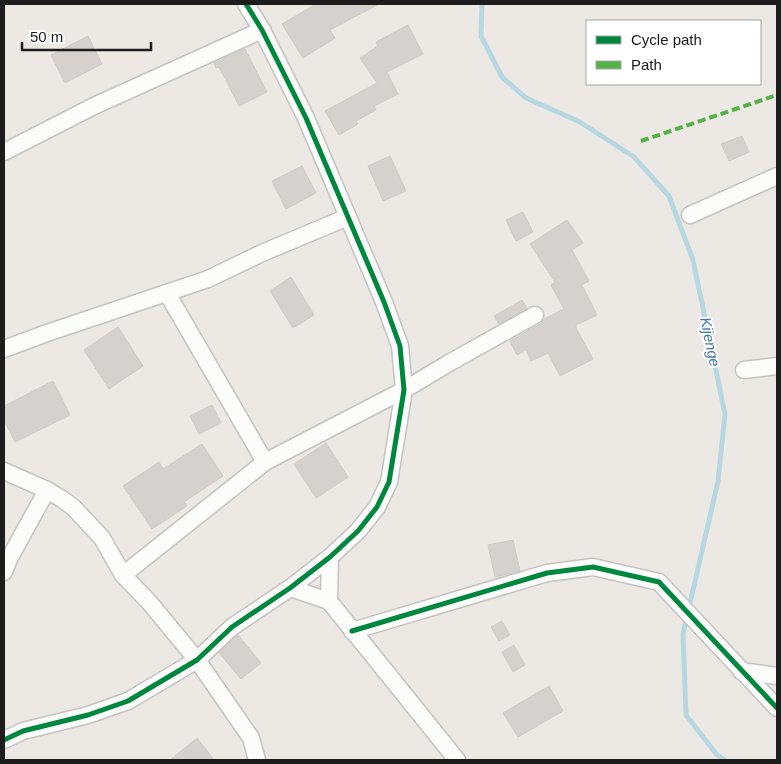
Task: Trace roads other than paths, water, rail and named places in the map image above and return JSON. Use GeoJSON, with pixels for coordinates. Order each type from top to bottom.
{"type":"FeatureCollection","features":[{"type":"Feature","properties":{"kind":"street"},"geometry":{"type":"LineString","coordinates":[[4,739],[23,731],[88,715],[128,701],[197,660],[232,627],[290,588],[330,557],[358,531],[377,507],[389,482],[404,390],[400,346],[384,302],[306,118],[262,30],[246,4]]}},
{"type":"Feature","properties":{"kind":"street"},"geometry":{"type":"LineString","coordinates":[[4,152],[94,106],[262,30]]}},
{"type":"Feature","properties":{"kind":"street"},"geometry":{"type":"LineString","coordinates":[[690,215],[777,176]]}},
{"type":"Feature","properties":{"kind":"street"},"geometry":{"type":"LineString","coordinates":[[4,350],[47,333],[208,279],[262,253],[348,217]]}},
{"type":"Feature","properties":{"kind":"street"},"geometry":{"type":"LineString","coordinates":[[167,293],[266,462]]}},
{"type":"Feature","properties":{"kind":"street"},"geometry":{"type":"LineString","coordinates":[[123,575],[266,462],[404,390],[535,315]]}},
{"type":"Feature","properties":{"kind":"street"},"geometry":{"type":"LineString","coordinates":[[744,370],[777,366]]}},
{"type":"Feature","properties":{"kind":"street"},"geometry":{"type":"LineString","coordinates":[[4,471],[47,490],[74,508],[102,538],[123,575],[149,602],[197,660],[251,738],[257,760]]}},
{"type":"Feature","properties":{"kind":"street"},"geometry":{"type":"LineString","coordinates":[[4,572],[9,559],[47,490]]}},
{"type":"Feature","properties":{"kind":"street"},"geometry":{"type":"LineString","coordinates":[[329,601],[330,557]]}},
{"type":"Feature","properties":{"kind":"street"},"geometry":{"type":"LineString","coordinates":[[352,631],[547,573],[593,567],[658,582],[777,708]]}},
{"type":"Feature","properties":{"kind":"street"},"geometry":{"type":"LineString","coordinates":[[290,588],[329,601],[457,760]]}},
{"type":"Feature","properties":{"kind":"street"},"geometry":{"type":"LineString","coordinates":[[741,671],[777,676]]}},
{"type":"Feature","properties":{"kind":"waterway","name":"Kijenge"},"geometry":{"type":"LineString","coordinates":[[482,4],[481,36],[502,77],[526,98],[580,122],[634,157],[669,196],[693,260],[725,414],[718,481],[689,608]]}},
{"type":"Feature","properties":{"kind":"waterway","name":"Kijenge"},"geometry":{"type":"LineString","coordinates":[[687,616],[683,634],[686,715],[717,755],[725,760]]}}]}
